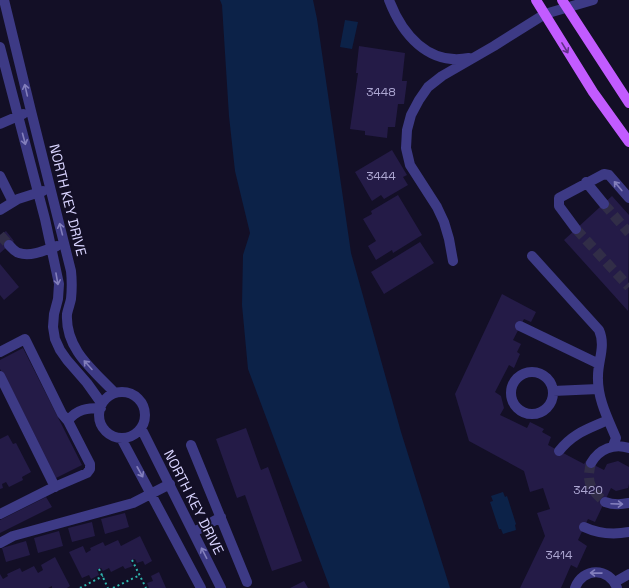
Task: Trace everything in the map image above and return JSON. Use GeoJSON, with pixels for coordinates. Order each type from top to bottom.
{"type":"FeatureCollection","features":[{"type":"Feature","properties":{"kind":"main road"},"geometry":{"type":"LineString","coordinates":[[536,0],[592,92],[629,142]]}},
{"type":"Feature","properties":{"kind":"main road"},"geometry":{"type":"LineString","coordinates":[[564,4],[629,103]]}},
{"type":"Feature","properties":{"kind":"street","name":"NORTH KEY DRIVE"},"geometry":{"type":"LineString","coordinates":[[3,0],[71,271],[72,285],[67,312],[67,328],[71,343],[90,368],[115,393]]}},
{"type":"Feature","properties":{"kind":"street"},"geometry":{"type":"LineString","coordinates":[[389,0],[397,18],[413,41],[436,56],[462,60],[475,57]]}},
{"type":"Feature","properties":{"kind":"street"},"geometry":{"type":"LineString","coordinates":[[453,261],[444,222],[437,207],[410,164],[406,148],[407,130],[419,100],[428,87],[440,78],[545,14],[564,4],[593,0]]}},
{"type":"Feature","properties":{"kind":"street","name":"NORTH KEY DRIVE"},"geometry":{"type":"LineString","coordinates":[[0,47],[38,192],[59,284],[58,299],[53,320],[55,339],[67,360],[87,383],[102,406]]}},
{"type":"Feature","properties":{"kind":"street"},"geometry":{"type":"LineString","coordinates":[[436,56],[442,68],[440,78]]}},
{"type":"Feature","properties":{"kind":"street"},"geometry":{"type":"LineString","coordinates":[[0,124],[30,111]]}},
{"type":"Feature","properties":{"kind":"street"},"geometry":{"type":"LineString","coordinates":[[576,229],[559,206],[559,198],[586,182],[604,174],[610,175],[629,198]]}},
{"type":"Feature","properties":{"kind":"street"},"geometry":{"type":"LineString","coordinates":[[0,176],[13,202]]}},
{"type":"Feature","properties":{"kind":"street"},"geometry":{"type":"LineString","coordinates":[[586,182],[604,204]]}},
{"type":"Feature","properties":{"kind":"street"},"geometry":{"type":"LineString","coordinates":[[0,210],[13,202],[50,188]]}},
{"type":"Feature","properties":{"kind":"street"},"geometry":{"type":"LineString","coordinates":[[9,245],[18,253],[25,254],[64,244]]}},
{"type":"Feature","properties":{"kind":"street"},"geometry":{"type":"LineString","coordinates":[[532,256],[599,330],[602,342],[598,389],[601,401],[616,438],[613,446]]}},
{"type":"Feature","properties":{"kind":"street"},"geometry":{"type":"LineString","coordinates":[[520,326],[599,364]]}},
{"type":"Feature","properties":{"kind":"street"},"geometry":{"type":"LineString","coordinates":[[0,352],[24,339],[62,414],[68,420],[90,464],[90,469],[87,473],[55,486],[0,514]]}},
{"type":"Feature","properties":{"kind":"street"},"geometry":{"type":"LineString","coordinates":[[530,371],[543,374],[552,384],[553,391],[553,398],[550,405],[538,414],[523,412],[517,408],[511,395],[513,382],[523,373],[530,371]]}},
{"type":"Feature","properties":{"kind":"street"},"geometry":{"type":"LineString","coordinates":[[0,376],[55,486]]}},
{"type":"Feature","properties":{"kind":"street"},"geometry":{"type":"LineString","coordinates":[[553,391],[598,389]]}},
{"type":"Feature","properties":{"kind":"street"},"geometry":{"type":"LineString","coordinates":[[115,393],[129,393],[140,400],[144,406],[145,414],[141,428],[129,437],[121,438],[114,436],[103,428],[99,414],[108,396],[115,393]]}},
{"type":"Feature","properties":{"kind":"street"},"geometry":{"type":"LineString","coordinates":[[68,420],[88,408],[102,406]]}},
{"type":"Feature","properties":{"kind":"street"},"geometry":{"type":"LineString","coordinates":[[559,451],[576,434],[608,420]]}},
{"type":"Feature","properties":{"kind":"street","name":"NORTH KEY DRIVE"},"geometry":{"type":"LineString","coordinates":[[141,428],[221,588]]}},
{"type":"Feature","properties":{"kind":"street"},"geometry":{"type":"LineString","coordinates":[[121,438],[201,588]]}},
{"type":"Feature","properties":{"kind":"street"},"geometry":{"type":"LineString","coordinates":[[191,445],[247,582]]}},
{"type":"Feature","properties":{"kind":"street"},"geometry":{"type":"LineString","coordinates":[[591,463],[604,449],[613,446],[629,448]]}},
{"type":"Feature","properties":{"kind":"street"},"geometry":{"type":"LineString","coordinates":[[0,543],[18,535],[133,503],[170,484]]}},
{"type":"Feature","properties":{"kind":"street"},"geometry":{"type":"LineString","coordinates":[[605,502],[613,505],[629,503]]}},
{"type":"Feature","properties":{"kind":"street"},"geometry":{"type":"LineString","coordinates":[[194,532],[221,516]]}},
{"type":"Feature","properties":{"kind":"street"},"geometry":{"type":"LineString","coordinates":[[584,527],[605,534],[629,532]]}},
{"type":"Feature","properties":{"kind":"street"},"geometry":{"type":"LineString","coordinates":[[575,588],[579,580],[590,573],[604,573],[610,577],[616,585],[629,574]]}},
{"type":"Feature","properties":{"kind":"path"},"geometry":{"type":"LineString","coordinates":[[132,560],[146,588]]}},
{"type":"Feature","properties":{"kind":"path"},"geometry":{"type":"LineString","coordinates":[[99,569],[108,588]]}},
{"type":"Feature","properties":{"kind":"path"},"geometry":{"type":"LineString","coordinates":[[114,588],[140,575]]}},
{"type":"Feature","properties":{"kind":"path"},"geometry":{"type":"LineString","coordinates":[[80,588],[103,576]]}},
{"type":"Feature","properties":{"kind":"water"},"geometry":{"type":"Polygon","coordinates":[[[220,0],[313,0],[351,253],[401,432],[450,588],[330,588],[248,369],[242,305],[243,255],[250,233],[235,171],[229,116],[222,5],[220,0]]]}},
{"type":"Feature","properties":{"kind":"water"},"geometry":{"type":"Polygon","coordinates":[[[345,20],[358,22],[352,49],[340,47],[345,20]]]}},
{"type":"Feature","properties":{"kind":"water"},"geometry":{"type":"Polygon","coordinates":[[[503,492],[505,497],[507,496],[516,524],[516,530],[503,534],[501,529],[499,529],[490,502],[493,501],[491,496],[503,492]]]}},
{"type":"Feature","properties":{"kind":"building"},"geometry":{"type":"Polygon","coordinates":[[[359,46],[405,53],[402,81],[407,81],[404,104],[398,104],[395,127],[388,127],[387,138],[365,135],[365,131],[350,129],[358,73],[356,73],[359,46]]]}},
{"type":"Feature","properties":{"kind":"building"},"geometry":{"type":"Polygon","coordinates":[[[392,150],[407,175],[403,177],[408,185],[384,199],[381,195],[372,201],[355,172],[392,150]]]}},
{"type":"Feature","properties":{"kind":"building"},"geometry":{"type":"Polygon","coordinates":[[[398,195],[422,235],[393,253],[392,250],[376,260],[368,246],[376,241],[363,219],[372,214],[371,211],[398,195]]]}},
{"type":"Feature","properties":{"kind":"building"},"geometry":{"type":"Polygon","coordinates":[[[612,196],[629,215],[628,311],[564,240],[612,196]]]}},
{"type":"Feature","properties":{"kind":"building"},"geometry":{"type":"Polygon","coordinates":[[[6,231],[14,241],[0,253],[0,235],[6,231]]]}},
{"type":"Feature","properties":{"kind":"building"},"geometry":{"type":"Polygon","coordinates":[[[420,242],[434,263],[384,294],[371,272],[420,242]]]}},
{"type":"Feature","properties":{"kind":"building"},"geometry":{"type":"Polygon","coordinates":[[[0,264],[19,287],[4,300],[0,295],[0,264]]]}},
{"type":"Feature","properties":{"kind":"building"},"geometry":{"type":"Polygon","coordinates":[[[502,294],[536,312],[531,322],[524,319],[513,340],[521,344],[517,352],[520,354],[514,368],[509,365],[495,392],[501,396],[504,408],[500,415],[527,428],[530,422],[544,429],[542,432],[551,437],[548,445],[584,464],[586,461],[604,470],[607,464],[618,461],[629,467],[628,488],[616,491],[611,488],[595,522],[588,519],[578,540],[587,546],[577,568],[571,565],[561,588],[520,588],[545,536],[537,513],[550,509],[543,488],[530,492],[524,471],[469,441],[455,394],[502,294]]]}},
{"type":"Feature","properties":{"kind":"building"},"geometry":{"type":"Polygon","coordinates":[[[23,348],[82,465],[56,478],[0,369],[0,360],[23,348]]]}},
{"type":"Feature","properties":{"kind":"building"},"geometry":{"type":"Polygon","coordinates":[[[246,428],[261,470],[268,467],[302,561],[272,571],[245,495],[237,498],[216,439],[246,428]]]}},
{"type":"Feature","properties":{"kind":"building"},"geometry":{"type":"Polygon","coordinates":[[[8,435],[13,444],[16,443],[31,472],[22,477],[23,480],[9,487],[6,482],[2,484],[3,488],[0,489],[0,439],[8,435]]]}},
{"type":"Feature","properties":{"kind":"building"},"geometry":{"type":"Polygon","coordinates":[[[46,497],[52,507],[0,533],[0,520],[46,497]]]}},
{"type":"Feature","properties":{"kind":"building"},"geometry":{"type":"Polygon","coordinates":[[[125,513],[129,527],[105,534],[101,519],[125,513]]]}},
{"type":"Feature","properties":{"kind":"building"},"geometry":{"type":"Polygon","coordinates":[[[92,522],[95,536],[72,542],[68,528],[92,522]]]}},
{"type":"Feature","properties":{"kind":"building"},"geometry":{"type":"Polygon","coordinates":[[[59,531],[63,546],[38,553],[34,538],[59,531]]]}},
{"type":"Feature","properties":{"kind":"building"},"geometry":{"type":"Polygon","coordinates":[[[140,536],[152,561],[145,565],[143,561],[137,563],[135,559],[130,561],[133,566],[125,569],[123,566],[111,572],[109,568],[103,571],[101,568],[97,570],[99,575],[91,579],[89,575],[82,578],[69,552],[83,546],[86,553],[91,550],[90,548],[103,542],[105,546],[118,540],[121,546],[140,536]]]}},
{"type":"Feature","properties":{"kind":"building"},"geometry":{"type":"Polygon","coordinates":[[[26,541],[30,555],[6,562],[2,548],[26,541]]]}},
{"type":"Feature","properties":{"kind":"building"},"geometry":{"type":"Polygon","coordinates":[[[55,557],[70,586],[67,588],[52,588],[52,586],[48,588],[0,588],[0,574],[3,579],[8,576],[7,574],[20,568],[22,572],[34,566],[38,573],[43,570],[41,565],[55,557]]]}},
{"type":"Feature","properties":{"kind":"building"},"geometry":{"type":"Polygon","coordinates":[[[159,572],[166,588],[149,588],[147,583],[153,581],[151,576],[159,572]]]}},
{"type":"Feature","properties":{"kind":"building"},"geometry":{"type":"Polygon","coordinates":[[[304,581],[308,588],[290,588],[304,581]]]}},
{"type":"Feature","properties":{"kind":"tunnel"},"geometry":{"type":"LineString","coordinates":[[604,204],[629,233]]}},
{"type":"Feature","properties":{"kind":"tunnel"},"geometry":{"type":"LineString","coordinates":[[576,229],[629,287]]}},
{"type":"Feature","properties":{"kind":"tunnel"},"geometry":{"type":"LineString","coordinates":[[0,235],[9,245]]}},
{"type":"Feature","properties":{"kind":"tunnel"},"geometry":{"type":"LineString","coordinates":[[591,463],[589,475],[590,485],[596,494],[605,502]]}}]}
